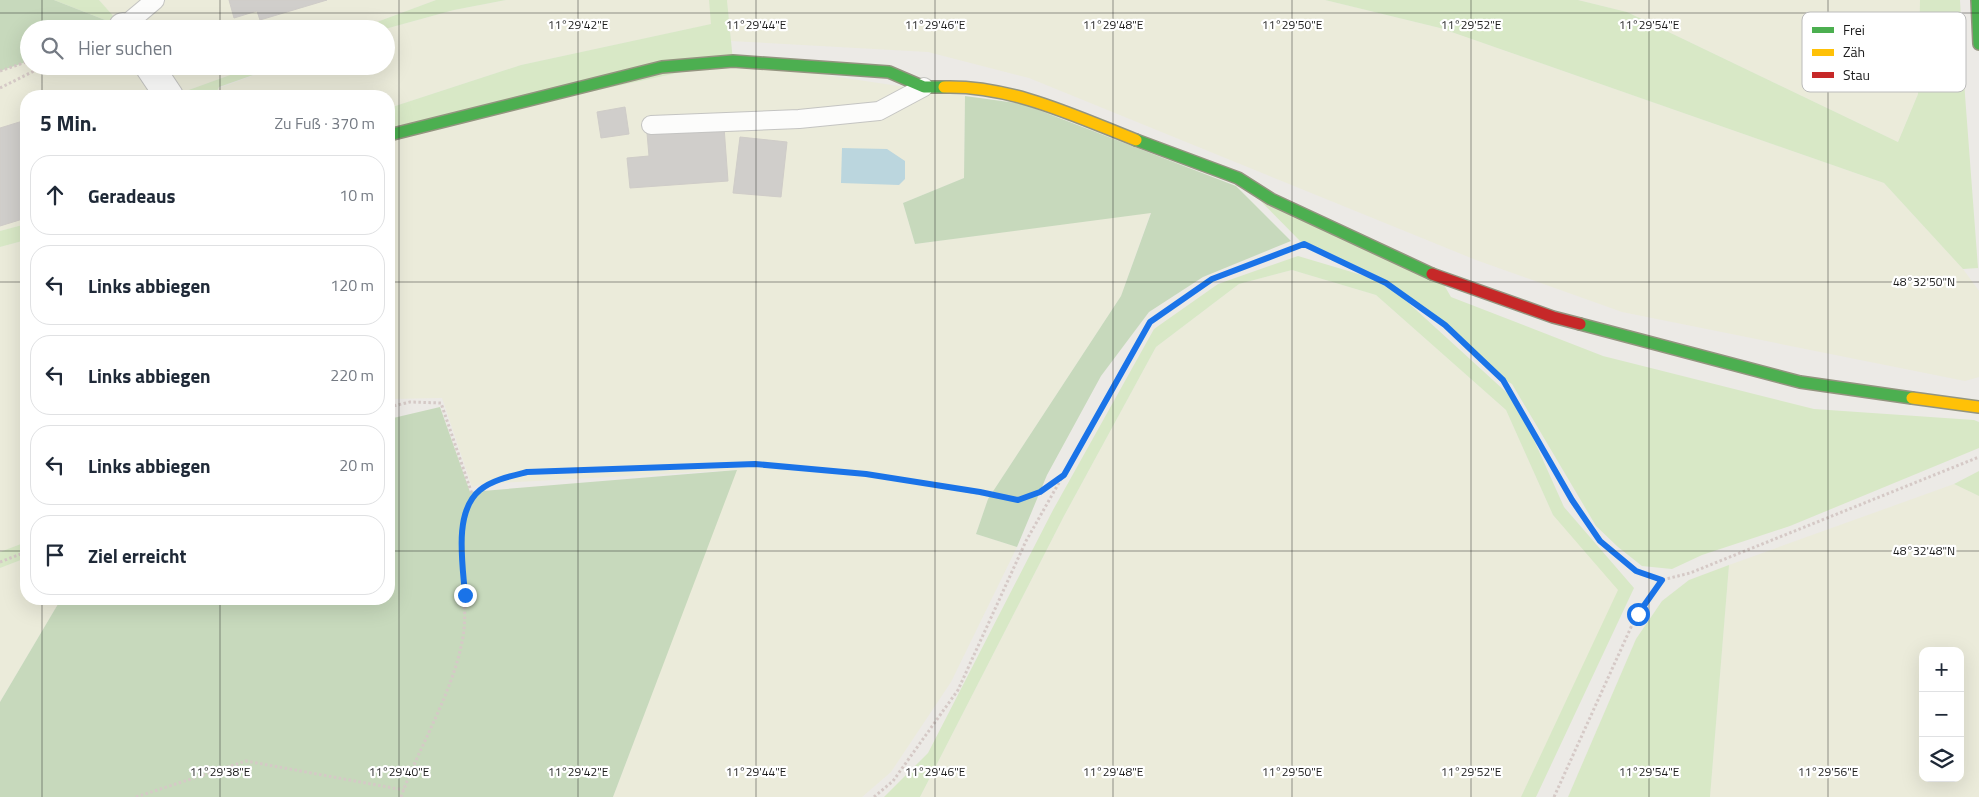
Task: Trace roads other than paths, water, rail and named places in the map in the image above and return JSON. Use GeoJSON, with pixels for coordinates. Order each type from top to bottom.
{"type":"FeatureCollection","features":[{"type":"Feature","properties":{"kind":"street"},"geometry":{"type":"LineString","coordinates":[[1977,0],[1979,44]]}},
{"type":"Feature","properties":{"kind":"street"},"geometry":{"type":"LineString","coordinates":[[395,134],[662,67],[733,61],[889,72],[924,87],[965,86],[1029,99],[1238,178],[1271,199],[1440,278],[1553,316],[1800,382],[1979,407]]}},
{"type":"Feature","properties":{"kind":"street"},"geometry":{"type":"LineString","coordinates":[[155,75],[165,90]]}},
{"type":"Feature","properties":{"kind":"lane"},"geometry":{"type":"LineString","coordinates":[[132,20],[155,0]]}},
{"type":"Feature","properties":{"kind":"lane"},"geometry":{"type":"LineString","coordinates":[[650,125],[799,120],[879,111],[924,87]]}},
{"type":"Feature","properties":{"kind":"water"},"geometry":{"type":"Polygon","coordinates":[[[842,148],[887,149],[905,161],[905,179],[899,185],[841,183],[842,148]]]}}]}
